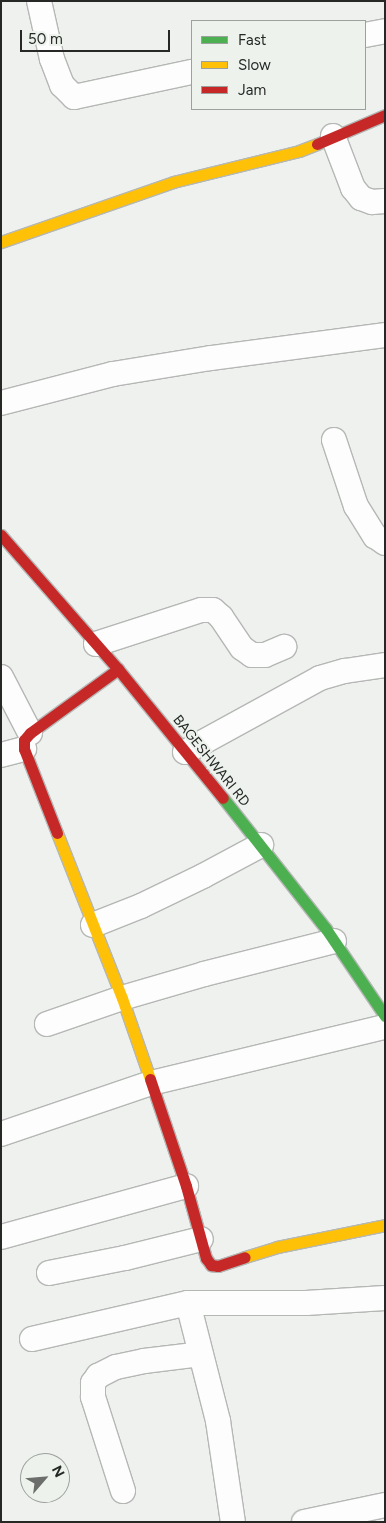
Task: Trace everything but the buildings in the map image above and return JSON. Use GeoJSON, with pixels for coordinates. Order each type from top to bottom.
{"type":"FeatureCollection","features":[{"type":"Feature","properties":{"kind":"street"},"geometry":{"type":"LineString","coordinates":[[39,1],[52,59],[62,85],[74,97],[191,72]]}},
{"type":"Feature","properties":{"kind":"street"},"geometry":{"type":"LineString","coordinates":[[366,35],[385,30]]}},
{"type":"Feature","properties":{"kind":"street"},"geometry":{"type":"LineString","coordinates":[[1,242],[173,182],[299,151],[385,115]]}},
{"type":"Feature","properties":{"kind":"street"},"geometry":{"type":"LineString","coordinates":[[333,136],[353,188],[361,198],[372,202],[385,201]]}},
{"type":"Feature","properties":{"kind":"street"},"geometry":{"type":"LineString","coordinates":[[1,403],[113,374],[211,358],[385,335]]}},
{"type":"Feature","properties":{"kind":"street"},"geometry":{"type":"LineString","coordinates":[[334,440],[356,506],[375,536],[385,543]]}},
{"type":"Feature","properties":{"kind":"street","name":"BAGESHWARI RD"},"geometry":{"type":"LineString","coordinates":[[1,535],[118,669],[261,845],[334,941],[385,1016]]}},
{"type":"Feature","properties":{"kind":"street"},"geometry":{"type":"LineString","coordinates":[[96,644],[201,610],[213,610],[221,616],[242,648],[252,655],[265,655],[284,647]]}},
{"type":"Feature","properties":{"kind":"street"},"geometry":{"type":"LineString","coordinates":[[185,752],[320,678],[344,671],[385,665]]}},
{"type":"Feature","properties":{"kind":"street"},"geometry":{"type":"LineString","coordinates":[[1,755],[27,741],[118,669]]}},
{"type":"Feature","properties":{"kind":"street"},"geometry":{"type":"LineString","coordinates":[[1,677],[27,741],[93,925],[122,998],[186,1186],[206,1258],[211,1265],[218,1266],[277,1247],[385,1225]]}},
{"type":"Feature","properties":{"kind":"street"},"geometry":{"type":"LineString","coordinates":[[93,925],[141,906],[261,845]]}},
{"type":"Feature","properties":{"kind":"street"},"geometry":{"type":"LineString","coordinates":[[47,1024],[122,998],[204,974],[334,941]]}},
{"type":"Feature","properties":{"kind":"street"},"geometry":{"type":"LineString","coordinates":[[1,1134],[151,1084],[385,1027]]}},
{"type":"Feature","properties":{"kind":"street"},"geometry":{"type":"LineString","coordinates":[[1,1237],[186,1186]]}},
{"type":"Feature","properties":{"kind":"street"},"geometry":{"type":"LineString","coordinates":[[49,1273],[125,1258],[201,1239]]}},
{"type":"Feature","properties":{"kind":"street"},"geometry":{"type":"LineString","coordinates":[[32,1339],[188,1303],[306,1303],[385,1298]]}},
{"type":"Feature","properties":{"kind":"street"},"geometry":{"type":"LineString","coordinates":[[188,1303],[218,1421],[233,1522]]}},
{"type":"Feature","properties":{"kind":"street"},"geometry":{"type":"LineString","coordinates":[[123,1491],[93,1397],[93,1384],[98,1376],[116,1367],[144,1361],[201,1354]]}},
{"type":"Feature","properties":{"kind":"street"},"geometry":{"type":"LineString","coordinates":[[304,1522],[385,1505]]}},
{"type":"Feature","properties":{"kind":"traffic: fast"},"geometry":{"type":"LineString","coordinates":[[223,798],[326,929],[385,1016]]}},
{"type":"Feature","properties":{"kind":"traffic: slow"},"geometry":{"type":"LineString","coordinates":[[1,242],[173,182],[299,151],[317,144]]}},
{"type":"Feature","properties":{"kind":"traffic: slow"},"geometry":{"type":"LineString","coordinates":[[57,833],[122,998],[150,1079]]}},
{"type":"Feature","properties":{"kind":"traffic: slow"},"geometry":{"type":"LineString","coordinates":[[245,1257],[277,1247],[385,1225]]}},
{"type":"Feature","properties":{"kind":"traffic: jam"},"geometry":{"type":"LineString","coordinates":[[317,144],[385,115]]}},
{"type":"Feature","properties":{"kind":"traffic: jam"},"geometry":{"type":"LineString","coordinates":[[1,535],[118,669],[223,798]]}},
{"type":"Feature","properties":{"kind":"traffic: jam"},"geometry":{"type":"LineString","coordinates":[[57,833],[24,749],[24,740],[30,733],[118,669]]}},
{"type":"Feature","properties":{"kind":"traffic: jam"},"geometry":{"type":"LineString","coordinates":[[150,1079],[186,1186],[206,1258],[211,1265],[218,1266],[245,1257]]}}]}
